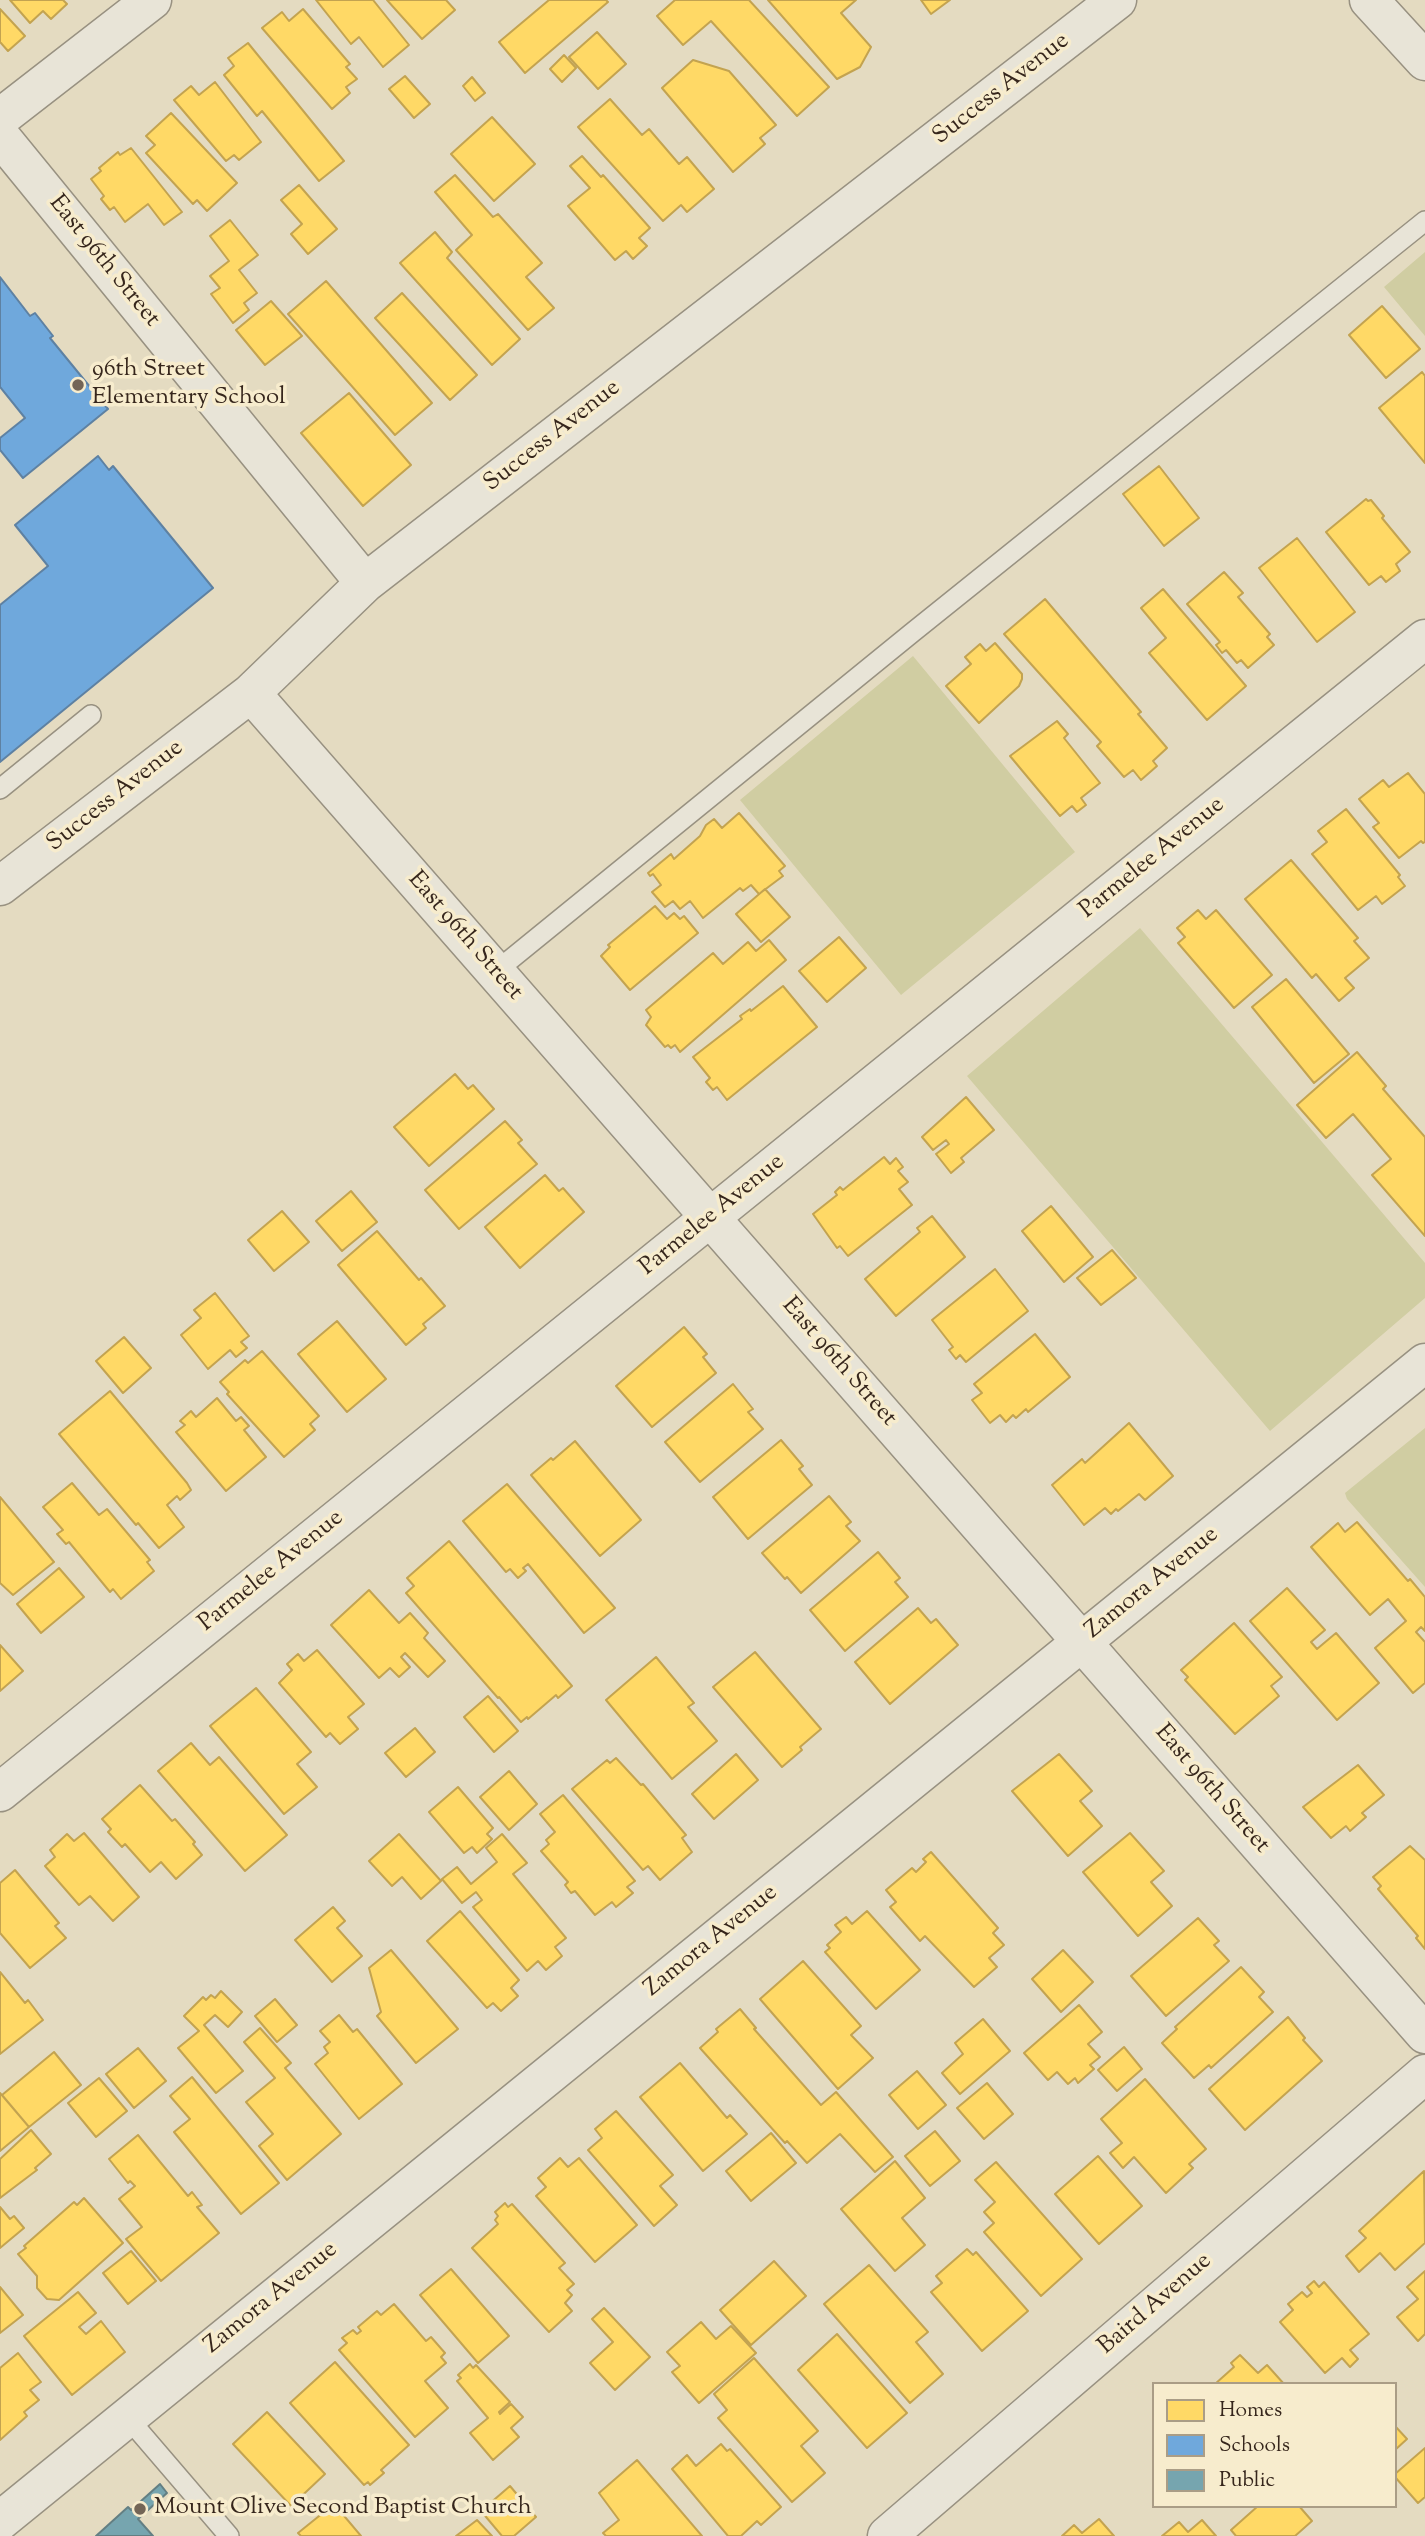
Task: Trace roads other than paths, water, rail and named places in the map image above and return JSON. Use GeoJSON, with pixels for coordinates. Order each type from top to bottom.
{"type":"FeatureCollection","features":[{"type":"Feature","properties":{"kind":"street"},"geometry":{"type":"LineString","coordinates":[[0,118],[152,0]]}},
{"type":"Feature","properties":{"kind":"street","name":"Success Avenue"},"geometry":{"type":"LineString","coordinates":[[0,886],[251,693],[365,583],[1117,0]]}},
{"type":"Feature","properties":{"kind":"street"},"geometry":{"type":"LineString","coordinates":[[1369,0],[1425,61]]}},
{"type":"Feature","properties":{"kind":"street","name":"East 96th Street"},"geometry":{"type":"LineString","coordinates":[[0,136],[365,583]]}},
{"type":"Feature","properties":{"kind":"street","name":"Parmelee Avenue"},"geometry":{"type":"LineString","coordinates":[[0,1793],[1425,639]]}},
{"type":"Feature","properties":{"kind":"street","name":"East 96th Street"},"geometry":{"type":"LineString","coordinates":[[251,693],[1425,2034]]}},
{"type":"Feature","properties":{"kind":"street","name":"Zamora Avenue"},"geometry":{"type":"LineString","coordinates":[[0,2521],[1425,1363]]}},
{"type":"Feature","properties":{"kind":"street","name":"Baird Avenue"},"geometry":{"type":"LineString","coordinates":[[887,2536],[1425,2074]]}},
{"type":"Feature","properties":{"kind":"lane"},"geometry":{"type":"LineString","coordinates":[[495,972],[934,614],[1425,222]]}},
{"type":"Feature","properties":{"kind":"lane"},"geometry":{"type":"LineString","coordinates":[[0,789],[92,715]]}},
{"type":"Feature","properties":{"kind":"lane"},"geometry":{"type":"LineString","coordinates":[[127,2417],[229,2536]]}},
{"type":"Feature","properties":{"kind":"place","name":"96th Street Elementary School"},"geometry":{"type":"Point","coordinates":[78,385]}},
{"type":"Feature","properties":{"kind":"place","name":"Mount Olive Second Baptist Church"},"geometry":{"type":"Point","coordinates":[140,2509]}}]}
